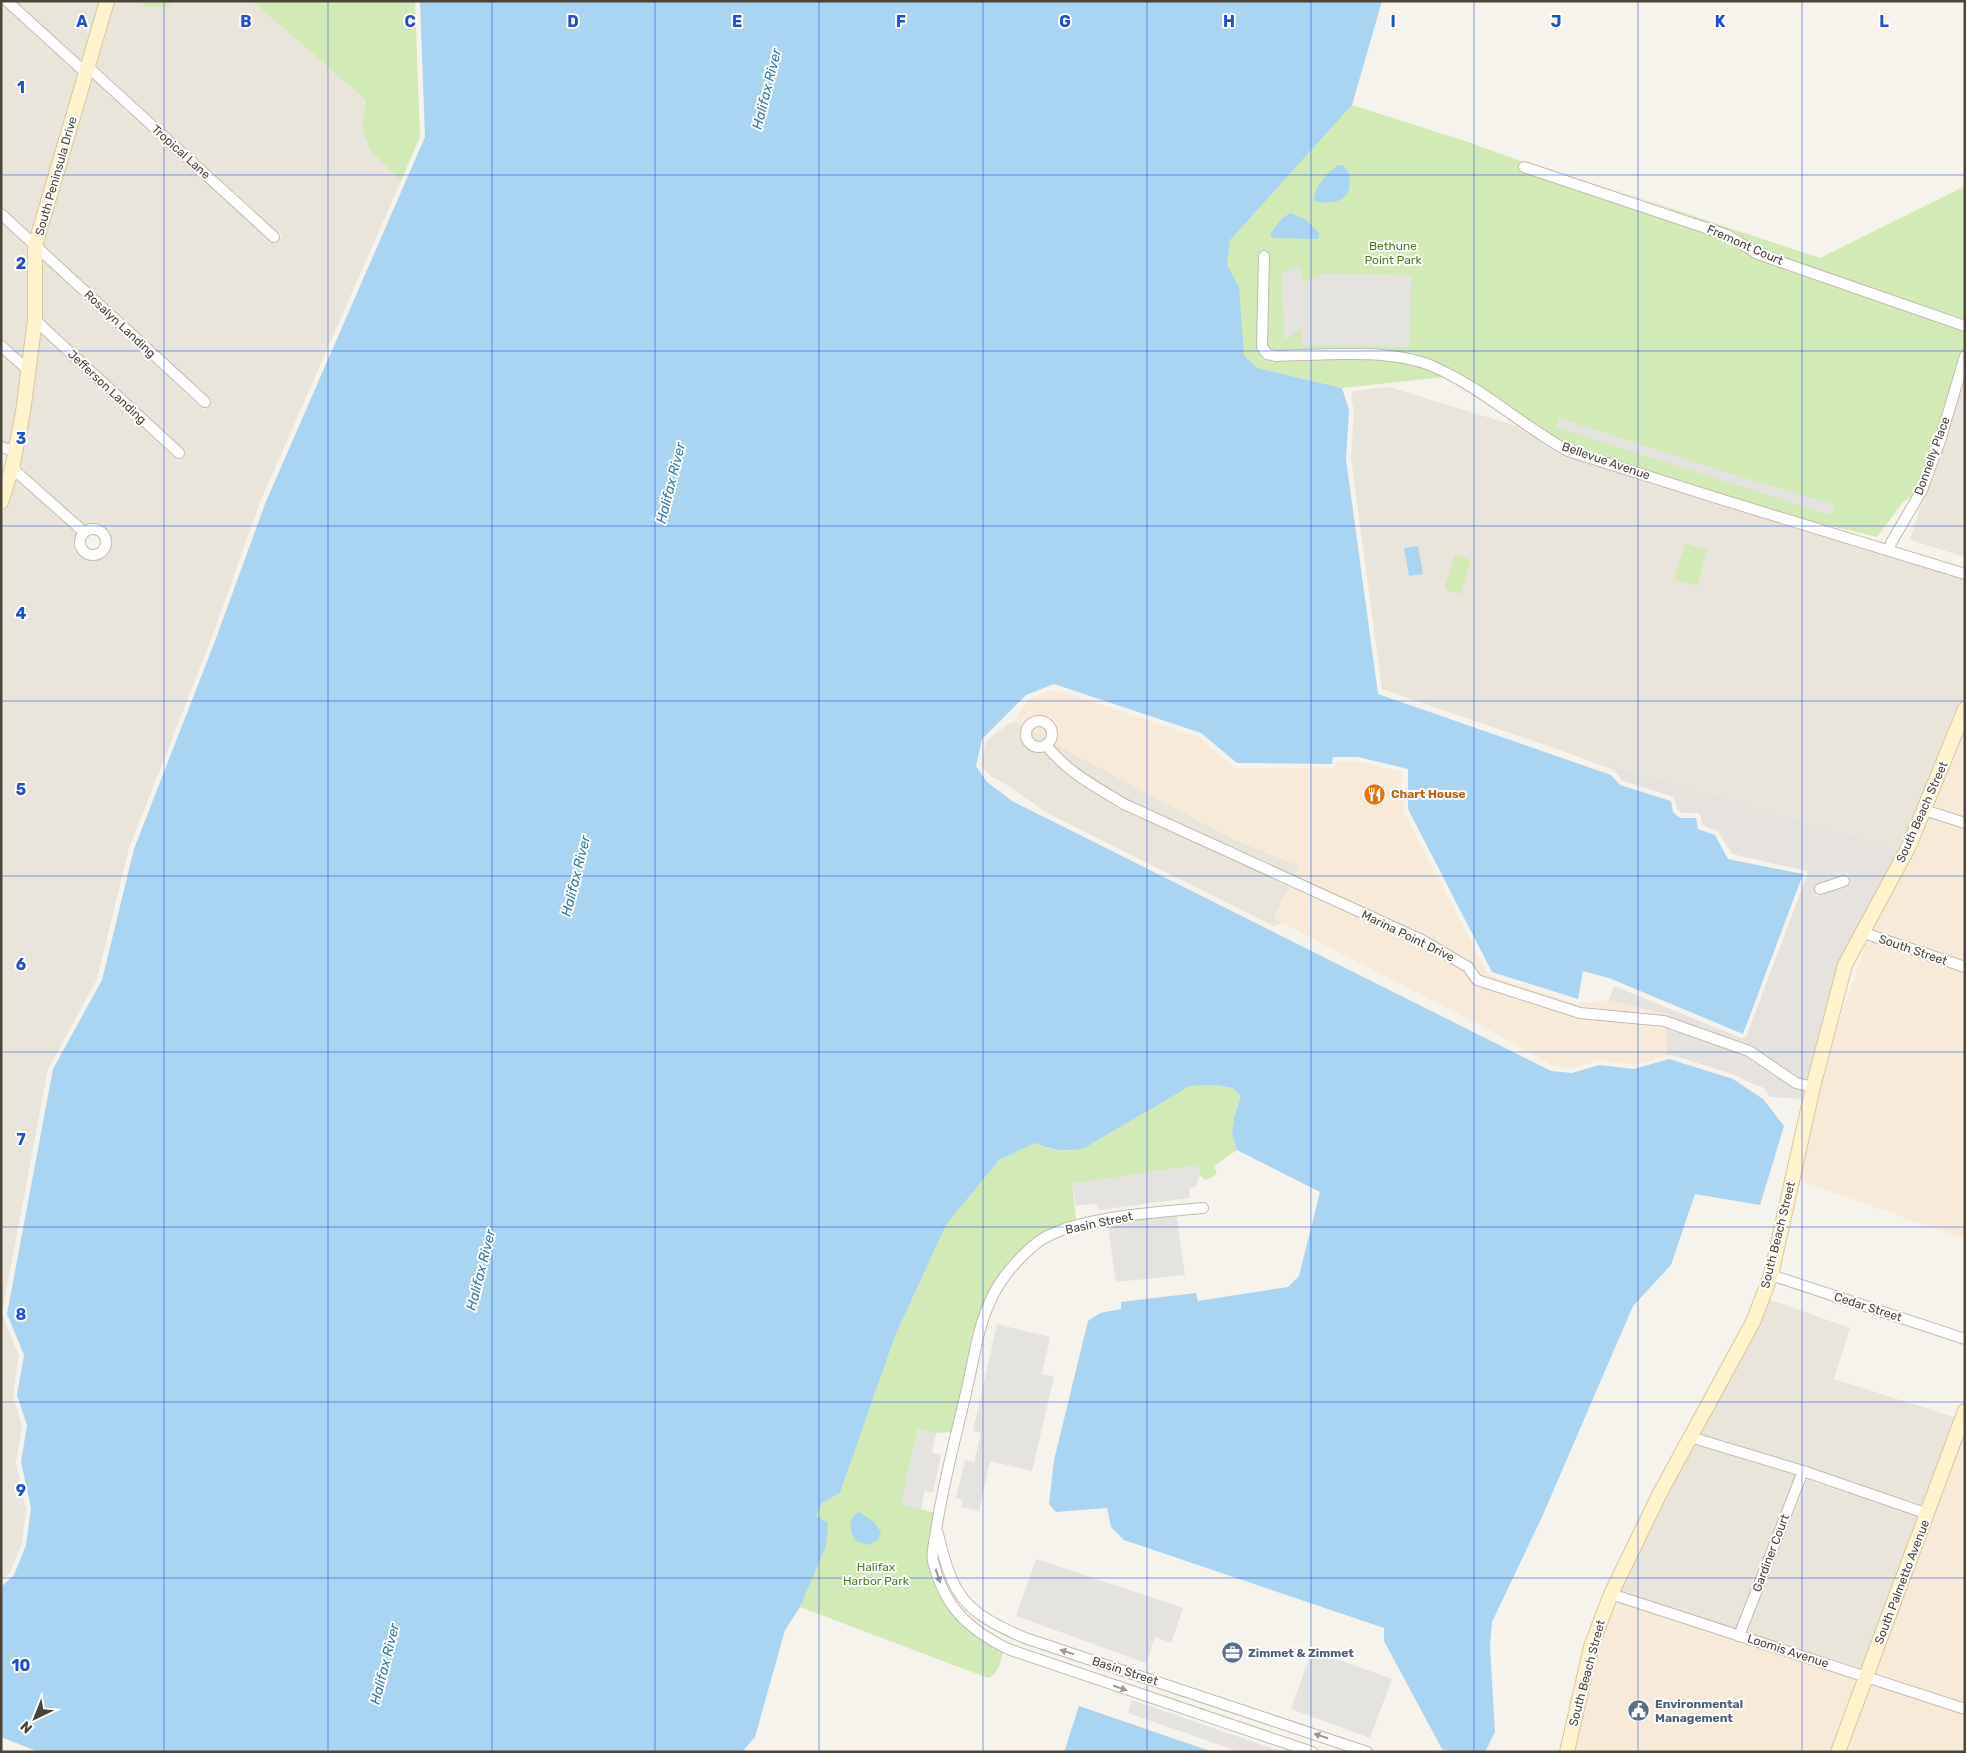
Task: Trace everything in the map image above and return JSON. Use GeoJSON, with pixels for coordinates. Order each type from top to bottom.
{"type":"FeatureCollection","features":[{"type":"Feature","properties":{"kind":"street","name":"Tropical Lane"},"geometry":{"type":"LineString","coordinates":[[7,1],[274,237]]}},
{"type":"Feature","properties":{"kind":"street","name":"South Peninsula Drive"},"geometry":{"type":"LineString","coordinates":[[1,502],[12,468],[8,449],[23,412],[35,320],[35,246],[107,1]]}},
{"type":"Feature","properties":{"kind":"street","name":"Fremont Court"},"geometry":{"type":"LineString","coordinates":[[1524,167],[1719,232],[1758,254],[1965,326]]}},
{"type":"Feature","properties":{"kind":"street","name":"Rosalyn Landing"},"geometry":{"type":"LineString","coordinates":[[1,214],[204,402]]}},
{"type":"Feature","properties":{"kind":"street","name":"Bellevue Avenue"},"geometry":{"type":"LineString","coordinates":[[1264,256],[1262,347],[1268,354],[1375,355],[1411,360],[1430,365],[1470,386],[1547,439],[1568,451],[1965,574]]}},
{"type":"Feature","properties":{"kind":"street","name":"Jefferson Landing"},"geometry":{"type":"LineString","coordinates":[[35,320],[179,453]]}},
{"type":"Feature","properties":{"kind":"street"},"geometry":{"type":"LineString","coordinates":[[1,346],[28,370]]}},
{"type":"Feature","properties":{"kind":"street","name":"Donnelly Place"},"geometry":{"type":"LineString","coordinates":[[1889,550],[1891,543],[1922,490],[1940,441],[1965,356]]}},
{"type":"Feature","properties":{"kind":"street"},"geometry":{"type":"LineString","coordinates":[[12,468],[84,532]]}},
{"type":"Feature","properties":{"kind":"street","name":"South Beach Street"},"geometry":{"type":"LineString","coordinates":[[1567,1752],[1591,1647],[1610,1594],[1660,1493],[1753,1322],[1771,1275],[1813,1087],[1845,965],[1861,932],[1909,846],[1965,709]]}},
{"type":"Feature","properties":{"kind":"street","name":"Marina Point Drive"},"geometry":{"type":"LineString","coordinates":[[1046,745],[1059,761],[1084,780],[1124,804],[1422,940],[1468,966],[1477,980],[1580,1013],[1664,1021],[1749,1051],[1796,1083],[1813,1087]]}},
{"type":"Feature","properties":{"kind":"street"},"geometry":{"type":"LineString","coordinates":[[1924,810],[1965,823]]}},
{"type":"Feature","properties":{"kind":"street"},"geometry":{"type":"LineString","coordinates":[[1820,889],[1844,881]]}},
{"type":"Feature","properties":{"kind":"street","name":"South Street"},"geometry":{"type":"LineString","coordinates":[[1861,932],[1965,967]]}},
{"type":"Feature","properties":{"kind":"street","name":"Basin Street"},"geometry":{"type":"LineString","coordinates":[[1203,1208],[1152,1213],[1063,1229],[1039,1242],[1019,1260],[1002,1280],[989,1304],[940,1503],[932,1559],[941,1584],[954,1610],[969,1626],[984,1637],[1008,1650],[1312,1752]]}},
{"type":"Feature","properties":{"kind":"street","name":"Cedar Street"},"geometry":{"type":"LineString","coordinates":[[1771,1275],[1965,1338]]}},
{"type":"Feature","properties":{"kind":"street","name":"South Palmetto Avenue"},"geometry":{"type":"LineString","coordinates":[[1838,1752],[1965,1411]]}},
{"type":"Feature","properties":{"kind":"street"},"geometry":{"type":"LineString","coordinates":[[1690,1437],[1803,1471],[1928,1514]]}},
{"type":"Feature","properties":{"kind":"street","name":"Gardiner Court"},"geometry":{"type":"LineString","coordinates":[[1739,1636],[1803,1471]]}},
{"type":"Feature","properties":{"kind":"street","name":"Basin Street"},"geometry":{"type":"LineString","coordinates":[[937,1529],[944,1561],[952,1582],[965,1601],[979,1615],[998,1627],[1102,1664],[1367,1752]]}},
{"type":"Feature","properties":{"kind":"street","name":"Loomis Avenue"},"geometry":{"type":"LineString","coordinates":[[1610,1594],[1965,1709]]}},
{"type":"Feature","properties":{"kind":"street"},"geometry":{"type":"LineString","coordinates":[[1008,1650],[1014,1634]]}},
{"type":"Feature","properties":{"kind":"street"},"geometry":{"type":"LineString","coordinates":[[1098,1680],[1102,1664]]}},
{"type":"Feature","properties":{"kind":"street"},"geometry":{"type":"LineString","coordinates":[[1190,1711],[1195,1694]]}},
{"type":"Feature","properties":{"kind":"street"},"geometry":{"type":"LineString","coordinates":[[1249,1731],[1254,1714]]}},
{"type":"Feature","properties":{"kind":"shaded area"},"geometry":{"type":"Polygon","coordinates":[[[16,1],[101,1],[84,63],[16,1]]]}},
{"type":"Feature","properties":{"kind":"shaded area"},"geometry":{"type":"Polygon","coordinates":[[[112,1],[139,1],[147,7],[168,7],[172,1],[252,1],[366,100],[362,128],[370,150],[401,181],[260,502],[211,640],[129,848],[97,979],[48,1069],[2,1314],[19,1356],[13,1395],[22,1426],[16,1462],[26,1509],[22,1544],[10,1572],[1,1581],[1,519],[14,478],[77,534],[74,546],[81,557],[89,561],[100,560],[110,550],[112,541],[110,533],[105,527],[96,523],[85,525],[18,465],[36,369],[34,368],[39,332],[178,461],[186,452],[40,317],[41,259],[204,410],[212,401],[42,244],[90,77],[274,244],[282,236],[94,64],[112,1]]]}},
{"type":"Feature","properties":{"kind":"shaded area"},"geometry":{"type":"Polygon","coordinates":[[[1,4],[79,75],[33,235],[1,206],[1,4]]]}},
{"type":"Feature","properties":{"kind":"shaded area"},"geometry":{"type":"Polygon","coordinates":[[[1,222],[30,249],[29,319],[27,321],[29,323],[24,359],[1,338],[1,222]]]}},
{"type":"Feature","properties":{"kind":"shaded area"},"geometry":{"type":"Polygon","coordinates":[[[1300,265],[1302,283],[1322,274],[1411,275],[1410,347],[1302,345],[1302,328],[1284,340],[1282,273],[1300,265]]]}},
{"type":"Feature","properties":{"kind":"shaded area"},"geometry":{"type":"Polygon","coordinates":[[[1,354],[23,373],[11,444],[1,442],[1,354]]]}},
{"type":"Feature","properties":{"kind":"shaded area"},"geometry":{"type":"Polygon","coordinates":[[[1965,375],[1965,557],[1910,540],[1922,501],[1945,442],[1965,375]]]}},
{"type":"Feature","properties":{"kind":"shaded area"},"geometry":{"type":"Polygon","coordinates":[[[1389,387],[1523,428],[1544,444],[1565,456],[1965,580],[1965,695],[1913,822],[1898,849],[1568,753],[1382,689],[1351,458],[1354,410],[1351,400],[1352,391],[1389,387]]]}},
{"type":"Feature","properties":{"kind":"shaded area"},"geometry":{"type":"Polygon","coordinates":[[[1559,418],[1835,505],[1830,515],[1556,427],[1559,418]]]}},
{"type":"Feature","properties":{"kind":"shaded area"},"geometry":{"type":"Polygon","coordinates":[[[1049,691],[1061,691],[1198,737],[1235,768],[1332,768],[1336,766],[1337,762],[1357,761],[1402,772],[1401,792],[1404,812],[1488,975],[1576,1004],[1609,1000],[1668,1014],[1668,1017],[1581,1007],[1481,976],[1472,961],[1418,932],[1413,942],[1464,971],[1475,986],[1577,1018],[1667,1029],[1667,1055],[1634,1065],[1600,1060],[1572,1068],[1553,1066],[1484,1027],[1282,923],[1274,917],[1299,866],[1235,840],[1014,722],[1020,710],[1031,698],[1049,691]]]}},
{"type":"Feature","properties":{"kind":"shaded area"},"geometry":{"type":"Polygon","coordinates":[[[1014,722],[1235,840],[1300,866],[1274,916],[1282,923],[1273,926],[1047,813],[1004,783],[989,775],[981,765],[986,741],[1008,724],[1014,722]]]}},
{"type":"Feature","properties":{"kind":"shaded area"},"geometry":{"type":"Polygon","coordinates":[[[1965,724],[1965,817],[1931,806],[1965,724]]]}},
{"type":"Feature","properties":{"kind":"shaded area"},"geometry":{"type":"Polygon","coordinates":[[[1568,753],[1899,849],[1895,861],[1859,925],[1809,1081],[1799,1078],[1751,1045],[1668,1017],[1668,1014],[1609,1000],[1614,986],[1741,1038],[1746,1037],[1807,875],[1807,871],[1732,854],[1718,831],[1702,825],[1701,817],[1698,813],[1682,813],[1677,809],[1674,797],[1623,781],[1614,770],[1568,753]],[[1848,874],[1814,885],[1816,896],[1850,884],[1848,874]]]}},
{"type":"Feature","properties":{"kind":"shaded area"},"geometry":{"type":"Polygon","coordinates":[[[1927,817],[1965,829],[1965,961],[1871,930],[1927,817]]]}},
{"type":"Feature","properties":{"kind":"shaded area"},"geometry":{"type":"Polygon","coordinates":[[[1867,941],[1965,973],[1965,1239],[1798,1180],[1822,1073],[1867,941]]]}},
{"type":"Feature","properties":{"kind":"shaded area"},"geometry":{"type":"Polygon","coordinates":[[[1667,1029],[1746,1056],[1793,1088],[1807,1092],[1805,1099],[1770,1097],[1764,1088],[1735,1075],[1667,1055],[1667,1029]]]}},
{"type":"Feature","properties":{"kind":"shaded area"},"geometry":{"type":"Polygon","coordinates":[[[1198,1165],[1200,1176],[1195,1187],[1189,1188],[1190,1198],[1098,1210],[1096,1203],[1076,1206],[1072,1184],[1198,1165]]]}},
{"type":"Feature","properties":{"kind":"shaded area"},"geometry":{"type":"Polygon","coordinates":[[[1176,1211],[1185,1275],[1116,1282],[1107,1220],[1176,1211]]]}},
{"type":"Feature","properties":{"kind":"shaded area"},"geometry":{"type":"Polygon","coordinates":[[[1768,1299],[1850,1328],[1834,1379],[1957,1418],[1923,1505],[1698,1434],[1768,1299]]]}},
{"type":"Feature","properties":{"kind":"shaded area"},"geometry":{"type":"Polygon","coordinates":[[[997,1324],[1050,1337],[1042,1374],[1054,1377],[1032,1471],[990,1461],[979,1511],[961,1507],[963,1500],[956,1498],[965,1460],[974,1462],[981,1433],[973,1431],[997,1324]]]}},
{"type":"Feature","properties":{"kind":"shaded area"},"geometry":{"type":"Polygon","coordinates":[[[1965,1427],[1965,1703],[1873,1673],[1965,1427]]]}},
{"type":"Feature","properties":{"kind":"shaded area"},"geometry":{"type":"Polygon","coordinates":[[[918,1429],[936,1433],[932,1452],[941,1455],[933,1492],[925,1491],[921,1509],[901,1504],[918,1429]]]}},
{"type":"Feature","properties":{"kind":"shaded area"},"geometry":{"type":"Polygon","coordinates":[[[1692,1444],[1796,1475],[1736,1629],[1618,1590],[1692,1444]]]}},
{"type":"Feature","properties":{"kind":"shaded area"},"geometry":{"type":"Polygon","coordinates":[[[1807,1480],[1922,1517],[1863,1669],[1746,1632],[1807,1480]]]}},
{"type":"Feature","properties":{"kind":"shaded area"},"geometry":{"type":"Polygon","coordinates":[[[1036,1559],[1183,1608],[1171,1643],[1155,1637],[1146,1663],[1016,1616],[1036,1559]]]}},
{"type":"Feature","properties":{"kind":"shaded area"},"geometry":{"type":"Polygon","coordinates":[[[1613,1601],[1859,1680],[1832,1752],[1572,1752],[1596,1648],[1613,1601]]]}},
{"type":"Feature","properties":{"kind":"shaded area"},"geometry":{"type":"Polygon","coordinates":[[[1312,1650],[1392,1679],[1370,1738],[1291,1709],[1312,1650]]]}},
{"type":"Feature","properties":{"kind":"shaded area"},"geometry":{"type":"Polygon","coordinates":[[[1869,1683],[1965,1715],[1965,1752],[1843,1752],[1869,1683]]]}},
{"type":"Feature","properties":{"kind":"shaded area"},"geometry":{"type":"Polygon","coordinates":[[[1132,1700],[1283,1752],[1240,1752],[1128,1713],[1132,1700]]]}},
{"type":"Feature","properties":{"kind":"green space"},"geometry":{"type":"Polygon","coordinates":[[[139,1],[172,1],[168,7],[147,7],[139,1]]]}},
{"type":"Feature","properties":{"kind":"green space"},"geometry":{"type":"Polygon","coordinates":[[[252,1],[415,1],[420,137],[401,181],[370,150],[362,128],[366,100],[252,1]]]}},
{"type":"Feature","properties":{"kind":"green space","name":"Bethune Point Park"},"geometry":{"type":"Polygon","coordinates":[[[1352,105],[1465,141],[1727,235],[1758,254],[1965,326],[1965,356],[1922,490],[1903,502],[1877,537],[1720,499],[1568,451],[1453,376],[1342,388],[1257,368],[1244,355],[1227,265],[1230,239],[1352,105]]]}},
{"type":"Feature","properties":{"kind":"green space"},"geometry":{"type":"Polygon","coordinates":[[[1601,185],[1820,258],[1965,186],[1965,320],[1761,249],[1730,230],[1601,185]]]}},
{"type":"Feature","properties":{"kind":"green space"},"geometry":{"type":"Polygon","coordinates":[[[1685,543],[1707,550],[1697,586],[1674,579],[1685,543]]]}},
{"type":"Feature","properties":{"kind":"green space"},"geometry":{"type":"Polygon","coordinates":[[[1455,555],[1471,560],[1460,594],[1444,589],[1455,555]]]}},
{"type":"Feature","properties":{"kind":"green space","name":"Halifax Harbor Park"},"geometry":{"type":"Polygon","coordinates":[[[1215,1085],[1232,1088],[1241,1095],[1234,1118],[1232,1134],[1237,1150],[1214,1166],[1217,1174],[1206,1180],[1200,1176],[1198,1165],[1072,1184],[1077,1226],[1039,1242],[989,1304],[957,1432],[936,1433],[918,1429],[901,1504],[939,1514],[932,1559],[955,1610],[1004,1648],[995,1673],[988,1678],[800,1607],[826,1546],[816,1516],[822,1503],[840,1493],[895,1336],[946,1225],[999,1160],[1035,1143],[1050,1149],[1067,1151],[1190,1086],[1215,1085]]]}},
{"type":"Feature","properties":{"kind":"water","name":"Halifax River"},"geometry":{"type":"Polygon","coordinates":[[[420,1],[1382,1],[1352,105],[1230,240],[1227,265],[1239,287],[1244,355],[1257,368],[1342,388],[1349,410],[1346,459],[1378,694],[1611,775],[1620,785],[1671,801],[1673,812],[1680,818],[1696,818],[1698,829],[1715,835],[1728,859],[1803,874],[1743,1034],[1609,978],[1583,971],[1578,999],[1492,972],[1408,809],[1408,769],[1358,757],[1333,757],[1332,764],[1237,763],[1201,733],[1054,684],[1026,695],[982,739],[976,766],[987,782],[1012,801],[1551,1071],[1572,1073],[1599,1065],[1634,1069],[1669,1059],[1733,1079],[1763,1099],[1784,1126],[1760,1205],[1695,1194],[1671,1265],[1633,1306],[1542,1517],[1492,1622],[1490,1646],[1495,1732],[1485,1752],[1452,1752],[1442,1749],[1384,1641],[1384,1628],[1124,1540],[1111,1527],[1107,1508],[1056,1512],[1049,1504],[1054,1460],[1088,1321],[1100,1313],[1121,1309],[1121,1302],[1196,1293],[1198,1301],[1288,1287],[1299,1276],[1320,1192],[1237,1150],[1232,1134],[1234,1118],[1241,1095],[1232,1088],[1215,1085],[1190,1086],[1084,1148],[1059,1150],[1035,1143],[999,1160],[946,1225],[895,1336],[840,1493],[822,1503],[816,1516],[828,1523],[826,1546],[800,1607],[785,1630],[755,1737],[742,1752],[1,1752],[1,1587],[14,1575],[26,1545],[31,1508],[21,1462],[27,1425],[17,1395],[24,1355],[7,1314],[53,1069],[102,980],[134,849],[215,641],[265,504],[425,137],[420,1]]]}},
{"type":"Feature","properties":{"kind":"water"},"geometry":{"type":"Polygon","coordinates":[[[1338,165],[1343,165],[1349,173],[1347,194],[1344,198],[1334,202],[1314,201],[1316,191],[1322,181],[1338,165]]]}},
{"type":"Feature","properties":{"kind":"water"},"geometry":{"type":"Polygon","coordinates":[[[1291,213],[1306,220],[1319,233],[1319,237],[1316,239],[1273,238],[1270,235],[1277,225],[1284,217],[1291,213]]]}},
{"type":"Feature","properties":{"kind":"water"},"geometry":{"type":"Polygon","coordinates":[[[1418,546],[1423,574],[1409,576],[1404,548],[1418,546]]]}},
{"type":"Feature","properties":{"kind":"water"},"geometry":{"type":"Polygon","coordinates":[[[859,1512],[873,1521],[881,1532],[878,1540],[868,1545],[856,1541],[852,1533],[850,1525],[852,1518],[859,1512]]]}},
{"type":"Feature","properties":{"kind":"water"},"geometry":{"type":"Polygon","coordinates":[[[1079,1706],[1213,1752],[1064,1752],[1079,1706]]]}},
{"type":"Feature","properties":{"kind":"pier"},"geometry":{"type":"Polygon","coordinates":[[[1,1737],[39,1752],[1,1752],[1,1737]]]}},
{"type":"Feature","properties":{"kind":"place","name":"Chart House"},"geometry":{"type":"Point","coordinates":[1375,794]}},
{"type":"Feature","properties":{"kind":"place","name":"Zimmet & Zimmet"},"geometry":{"type":"Point","coordinates":[1232,1653]}},
{"type":"Feature","properties":{"kind":"place","name":"Environmental Management"},"geometry":{"type":"Point","coordinates":[1639,1711]}}]}
